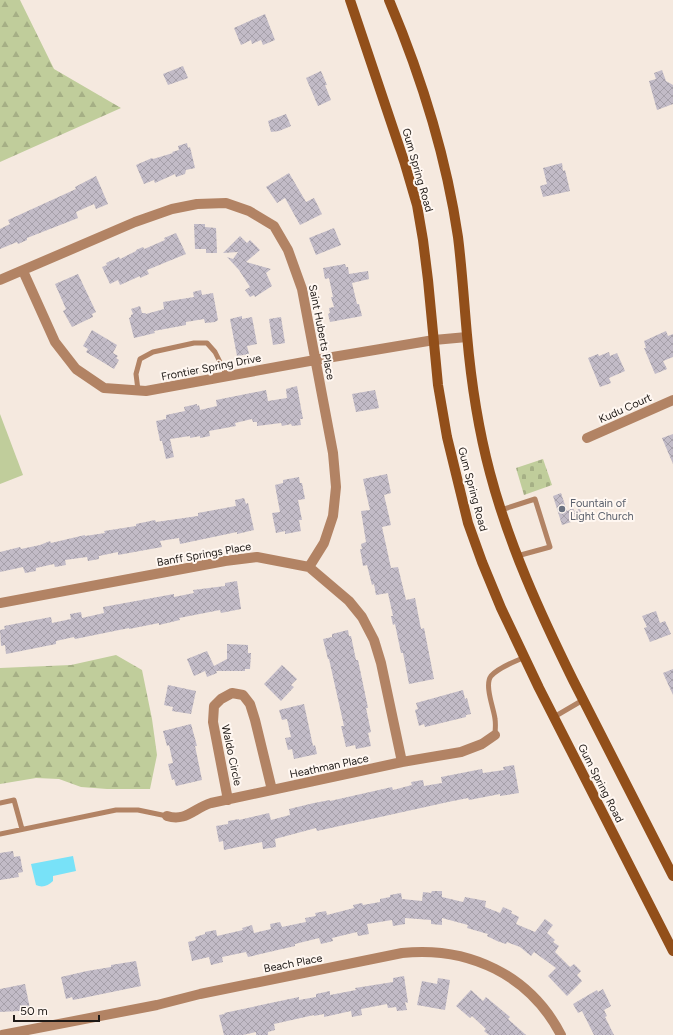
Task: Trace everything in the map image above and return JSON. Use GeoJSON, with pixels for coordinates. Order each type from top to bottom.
{"type":"FeatureCollection","features":[{"type":"Feature","properties":{"kind":"main road","name":"Gum Spring Road"},"geometry":{"type":"LineString","coordinates":[[350,0],[405,164],[416,205],[423,240],[438,385],[447,437],[468,523],[498,601],[524,658],[673,950]]}},
{"type":"Feature","properties":{"kind":"main road","name":"Gum Spring Road"},"geometry":{"type":"LineString","coordinates":[[389,0],[415,66],[442,152],[458,239],[467,337],[474,391],[489,470],[500,510],[538,609],[673,876]]}},
{"type":"Feature","properties":{"kind":"street","name":"Saint Huberts Place"},"geometry":{"type":"LineString","coordinates":[[0,280],[135,222],[172,209],[197,204],[226,203],[249,212],[274,226],[288,250],[302,289],[333,453],[336,487],[332,516],[324,543],[310,567]]}},
{"type":"Feature","properties":{"kind":"street","name":"Frontier Spring Drive"},"geometry":{"type":"LineString","coordinates":[[23,271],[55,342],[76,369],[104,388],[146,391],[315,360],[434,340],[467,337]]}},
{"type":"Feature","properties":{"kind":"street","name":"Kudu Court"},"geometry":{"type":"LineString","coordinates":[[587,438],[673,400]]}},
{"type":"Feature","properties":{"kind":"street","name":"Banff Springs Place"},"geometry":{"type":"LineString","coordinates":[[0,604],[225,561],[258,557],[310,567]]}},
{"type":"Feature","properties":{"kind":"street"},"geometry":{"type":"LineString","coordinates":[[310,567],[349,601],[362,617],[374,640],[381,663],[402,762]]}},
{"type":"Feature","properties":{"kind":"street","name":"Waldo Circle"},"geometry":{"type":"LineString","coordinates":[[228,800],[213,722],[214,706],[220,699],[232,693],[243,695],[250,704],[272,790]]}},
{"type":"Feature","properties":{"kind":"street","name":"Heathman Place"},"geometry":{"type":"LineString","coordinates":[[167,816],[177,818],[183,817],[205,805],[402,762],[461,752],[482,744],[495,735]]}},
{"type":"Feature","properties":{"kind":"street","name":"Beach Place"},"geometry":{"type":"LineString","coordinates":[[2,1035],[157,1005],[200,994],[402,953],[421,951],[453,954],[494,968],[526,989],[536,998],[553,1019],[561,1035]]}},
{"type":"Feature","properties":{"kind":"lane"},"geometry":{"type":"LineString","coordinates":[[138,391],[136,374],[140,360],[153,352],[194,343],[207,343],[215,352],[227,376]]}},
{"type":"Feature","properties":{"kind":"lane"},"geometry":{"type":"LineString","coordinates":[[500,510],[535,499],[550,547],[517,556]]}},
{"type":"Feature","properties":{"kind":"lane"},"geometry":{"type":"LineString","coordinates":[[495,735],[496,721],[489,689],[489,679],[497,671],[524,658]]}},
{"type":"Feature","properties":{"kind":"lane"},"geometry":{"type":"LineString","coordinates":[[554,717],[583,700]]}},
{"type":"Feature","properties":{"kind":"lane"},"geometry":{"type":"LineString","coordinates":[[0,804],[14,800],[22,829]]}},
{"type":"Feature","properties":{"kind":"lane"},"geometry":{"type":"LineString","coordinates":[[0,834],[116,810],[138,810],[167,816]]}},
{"type":"Feature","properties":{"kind":"green space"},"geometry":{"type":"Polygon","coordinates":[[[0,0],[20,0],[54,69],[121,108],[0,162],[0,0]]]}},
{"type":"Feature","properties":{"kind":"green space"},"geometry":{"type":"Polygon","coordinates":[[[0,414],[23,475],[0,484],[0,414]]]}},
{"type":"Feature","properties":{"kind":"green space"},"geometry":{"type":"Polygon","coordinates":[[[543,459],[552,485],[524,495],[516,468],[543,459]]]}},
{"type":"Feature","properties":{"kind":"green space"},"geometry":{"type":"Polygon","coordinates":[[[116,655],[142,670],[152,719],[157,755],[150,789],[107,789],[81,787],[59,779],[36,778],[0,784],[0,668],[71,665],[116,655]]]}},
{"type":"Feature","properties":{"kind":"water"},"geometry":{"type":"Polygon","coordinates":[[[73,856],[76,871],[53,876],[53,881],[45,886],[36,885],[31,864],[73,856]]]}},
{"type":"Feature","properties":{"kind":"building"},"geometry":{"type":"Polygon","coordinates":[[[265,14],[275,40],[263,45],[261,40],[252,44],[251,40],[241,45],[234,28],[265,14]]]}},
{"type":"Feature","properties":{"kind":"building"},"geometry":{"type":"Polygon","coordinates":[[[183,66],[188,78],[168,85],[163,74],[183,66]]]}},
{"type":"Feature","properties":{"kind":"building"},"geometry":{"type":"Polygon","coordinates":[[[662,70],[666,81],[673,85],[673,104],[657,110],[649,81],[656,79],[654,73],[662,70]]]}},
{"type":"Feature","properties":{"kind":"building"},"geometry":{"type":"Polygon","coordinates":[[[321,71],[331,100],[318,106],[306,78],[321,71]]]}},
{"type":"Feature","properties":{"kind":"building"},"geometry":{"type":"Polygon","coordinates":[[[286,114],[291,126],[279,131],[271,132],[268,121],[286,114]]]}},
{"type":"Feature","properties":{"kind":"building"},"geometry":{"type":"Polygon","coordinates":[[[187,143],[188,148],[190,147],[195,168],[186,170],[185,174],[176,177],[175,174],[155,183],[154,180],[144,184],[136,165],[152,158],[153,159],[173,153],[172,152],[179,150],[178,146],[187,143]]]}},
{"type":"Feature","properties":{"kind":"building"},"geometry":{"type":"Polygon","coordinates":[[[562,163],[563,171],[565,170],[570,191],[543,197],[540,186],[547,184],[543,168],[562,163]]]}},
{"type":"Feature","properties":{"kind":"building"},"geometry":{"type":"Polygon","coordinates":[[[289,173],[306,202],[314,198],[322,214],[300,225],[285,198],[277,203],[266,187],[289,173]]]}},
{"type":"Feature","properties":{"kind":"building"},"geometry":{"type":"Polygon","coordinates":[[[96,176],[108,204],[96,209],[94,204],[76,212],[78,218],[27,238],[27,240],[18,244],[17,242],[0,249],[0,229],[10,224],[8,220],[76,189],[75,187],[96,176]]]}},
{"type":"Feature","properties":{"kind":"building"},"geometry":{"type":"Polygon","coordinates":[[[194,224],[205,224],[205,227],[216,228],[217,253],[206,253],[206,249],[195,249],[194,224]]]}},
{"type":"Feature","properties":{"kind":"building"},"geometry":{"type":"Polygon","coordinates":[[[334,228],[341,245],[316,255],[309,238],[334,228]]]}},
{"type":"Feature","properties":{"kind":"building"},"geometry":{"type":"Polygon","coordinates":[[[176,233],[186,254],[147,270],[149,274],[140,278],[140,276],[120,285],[118,280],[110,284],[102,267],[107,265],[106,263],[119,257],[120,259],[143,247],[144,249],[149,247],[176,233]]]}},
{"type":"Feature","properties":{"kind":"building"},"geometry":{"type":"Polygon","coordinates":[[[240,236],[247,243],[250,240],[260,250],[246,262],[271,269],[266,273],[272,286],[255,297],[254,295],[250,297],[245,290],[250,287],[239,270],[227,257],[233,259],[238,252],[223,253],[240,236]]]}},
{"type":"Feature","properties":{"kind":"building"},"geometry":{"type":"Polygon","coordinates":[[[345,264],[346,267],[348,267],[349,274],[368,271],[369,279],[352,283],[357,304],[359,304],[362,316],[330,322],[328,314],[330,313],[329,308],[334,307],[331,297],[333,297],[329,278],[325,279],[323,268],[345,264]]]}},
{"type":"Feature","properties":{"kind":"building"},"geometry":{"type":"Polygon","coordinates":[[[78,274],[96,312],[92,314],[93,317],[72,327],[63,311],[66,309],[55,284],[78,274]]]}},
{"type":"Feature","properties":{"kind":"building"},"geometry":{"type":"Polygon","coordinates":[[[201,290],[202,295],[213,293],[218,320],[215,322],[205,323],[204,319],[186,322],[186,325],[154,331],[155,333],[134,338],[129,318],[133,314],[131,309],[140,306],[142,313],[146,314],[164,309],[163,302],[194,297],[193,292],[201,290]]]}},
{"type":"Feature","properties":{"kind":"building"},"geometry":{"type":"Polygon","coordinates":[[[242,316],[242,319],[252,317],[257,344],[247,346],[249,354],[237,356],[230,319],[242,316]]]}},
{"type":"Feature","properties":{"kind":"building"},"geometry":{"type":"Polygon","coordinates":[[[281,317],[285,343],[273,345],[269,319],[281,317]]]}},
{"type":"Feature","properties":{"kind":"building"},"geometry":{"type":"Polygon","coordinates":[[[92,330],[117,345],[113,353],[118,356],[116,358],[119,360],[114,369],[86,352],[88,349],[83,346],[92,330]]]}},
{"type":"Feature","properties":{"kind":"building"},"geometry":{"type":"Polygon","coordinates":[[[666,331],[668,336],[673,334],[673,357],[663,361],[667,369],[655,374],[644,348],[646,348],[644,341],[666,331]]]}},
{"type":"Feature","properties":{"kind":"building"},"geometry":{"type":"Polygon","coordinates":[[[609,352],[610,356],[617,353],[625,371],[609,378],[611,383],[600,387],[588,358],[609,352]]]}},
{"type":"Feature","properties":{"kind":"building"},"geometry":{"type":"Polygon","coordinates":[[[297,386],[303,419],[300,419],[301,425],[292,426],[291,424],[282,426],[281,423],[257,426],[257,422],[253,422],[252,419],[235,423],[236,426],[209,431],[210,436],[190,438],[190,436],[170,439],[174,457],[166,459],[162,441],[160,441],[156,421],[166,419],[166,415],[185,411],[184,407],[197,404],[197,406],[199,405],[200,410],[217,406],[216,400],[266,390],[268,401],[287,398],[286,389],[297,386]]]}},
{"type":"Feature","properties":{"kind":"building"},"geometry":{"type":"Polygon","coordinates":[[[375,390],[379,408],[356,412],[352,394],[375,390]]]}},
{"type":"Feature","properties":{"kind":"building"},"geometry":{"type":"Polygon","coordinates":[[[673,434],[673,464],[662,438],[673,434]]]}},
{"type":"Feature","properties":{"kind":"building"},"geometry":{"type":"Polygon","coordinates":[[[387,474],[391,493],[384,495],[391,525],[382,527],[391,568],[398,567],[406,600],[415,598],[421,629],[424,628],[434,679],[409,684],[403,653],[401,653],[395,624],[393,625],[391,616],[393,616],[388,593],[376,595],[374,584],[372,585],[367,565],[363,566],[360,549],[362,549],[361,544],[366,542],[361,511],[370,510],[363,479],[387,474]]]}},
{"type":"Feature","properties":{"kind":"building"},"geometry":{"type":"Polygon","coordinates":[[[299,477],[300,483],[302,483],[305,499],[298,500],[302,520],[299,520],[301,531],[285,534],[285,531],[276,533],[272,513],[280,512],[275,485],[283,483],[283,480],[299,477]]]}},
{"type":"Feature","properties":{"kind":"building","name":"Fountain of Light Church"},"geometry":{"type":"Polygon","coordinates":[[[561,493],[567,511],[573,508],[574,511],[580,509],[583,518],[562,525],[553,496],[561,493]]]}},
{"type":"Feature","properties":{"kind":"building"},"geometry":{"type":"Polygon","coordinates":[[[244,498],[246,504],[248,503],[254,530],[180,544],[179,538],[160,541],[162,547],[118,555],[118,552],[99,556],[99,559],[88,561],[87,557],[65,560],[66,565],[55,567],[54,564],[36,568],[36,571],[25,573],[23,567],[0,572],[0,552],[20,547],[21,549],[40,545],[50,541],[51,543],[85,535],[105,533],[104,531],[136,526],[136,524],[155,520],[156,522],[198,516],[198,513],[236,506],[235,500],[244,498]]]}},
{"type":"Feature","properties":{"kind":"building"},"geometry":{"type":"Polygon","coordinates":[[[237,581],[241,609],[221,613],[220,610],[179,618],[180,620],[159,625],[159,623],[75,639],[74,637],[56,641],[56,644],[6,654],[5,645],[1,646],[0,630],[5,629],[4,626],[51,617],[52,623],[71,619],[70,614],[81,612],[82,618],[104,613],[103,607],[174,594],[174,597],[194,593],[193,590],[225,586],[225,583],[237,581]]]}},
{"type":"Feature","properties":{"kind":"building"},"geometry":{"type":"Polygon","coordinates":[[[656,611],[660,623],[665,621],[671,634],[650,642],[644,628],[647,627],[642,616],[656,611]]]}},
{"type":"Feature","properties":{"kind":"building"},"geometry":{"type":"Polygon","coordinates":[[[348,630],[349,636],[351,636],[356,660],[358,660],[368,708],[366,708],[371,732],[368,733],[371,746],[356,749],[355,745],[346,747],[341,726],[344,726],[323,639],[332,637],[332,634],[348,630]]]}},
{"type":"Feature","properties":{"kind":"building"},"geometry":{"type":"Polygon","coordinates":[[[227,644],[248,645],[248,653],[251,653],[250,669],[245,669],[245,671],[216,671],[217,673],[207,677],[205,671],[194,676],[187,659],[207,651],[214,666],[227,659],[227,644]]]}},
{"type":"Feature","properties":{"kind":"building"},"geometry":{"type":"Polygon","coordinates":[[[282,665],[297,679],[291,685],[294,687],[281,701],[264,684],[282,665]]]}},
{"type":"Feature","properties":{"kind":"building"},"geometry":{"type":"Polygon","coordinates":[[[673,669],[673,695],[663,673],[673,669]]]}},
{"type":"Feature","properties":{"kind":"building"},"geometry":{"type":"Polygon","coordinates":[[[168,685],[196,691],[191,714],[172,711],[173,707],[164,705],[168,685]]]}},
{"type":"Feature","properties":{"kind":"building"},"geometry":{"type":"Polygon","coordinates":[[[463,690],[465,699],[467,698],[471,714],[466,715],[466,717],[425,727],[424,724],[419,726],[415,710],[418,709],[416,703],[463,690]]]}},
{"type":"Feature","properties":{"kind":"building"},"geometry":{"type":"Polygon","coordinates":[[[304,704],[313,746],[315,745],[317,754],[294,759],[292,749],[288,750],[285,738],[291,737],[287,719],[282,720],[279,710],[304,704]]]}},
{"type":"Feature","properties":{"kind":"building"},"geometry":{"type":"Polygon","coordinates":[[[191,724],[197,746],[195,746],[202,780],[176,786],[174,779],[172,780],[168,764],[173,763],[169,745],[167,746],[163,731],[191,724]]]}},
{"type":"Feature","properties":{"kind":"building"},"geometry":{"type":"Polygon","coordinates":[[[514,765],[519,793],[500,796],[500,794],[469,800],[468,798],[317,831],[316,828],[275,839],[276,847],[263,849],[262,842],[224,850],[223,841],[219,842],[216,826],[228,824],[228,821],[269,813],[271,820],[290,815],[289,809],[314,803],[330,801],[392,787],[393,790],[412,785],[411,782],[423,780],[424,786],[442,783],[441,777],[482,769],[483,773],[504,770],[503,767],[514,765]]]}},
{"type":"Feature","properties":{"kind":"building"},"geometry":{"type":"Polygon","coordinates":[[[13,851],[14,857],[20,856],[23,872],[18,873],[19,877],[0,880],[0,853],[13,851]]]}},
{"type":"Feature","properties":{"kind":"building"},"geometry":{"type":"Polygon","coordinates":[[[432,891],[442,891],[442,897],[463,902],[465,897],[486,901],[485,907],[500,913],[503,907],[512,911],[511,913],[519,917],[516,924],[535,932],[545,919],[553,925],[547,933],[555,940],[553,942],[559,946],[555,952],[570,967],[574,964],[581,971],[577,975],[582,981],[567,996],[548,976],[556,968],[534,952],[531,956],[520,947],[507,942],[506,944],[497,941],[487,936],[488,934],[467,928],[468,925],[442,918],[442,925],[431,924],[431,920],[405,918],[405,924],[393,926],[392,920],[367,924],[369,934],[358,936],[357,932],[332,938],[333,941],[321,944],[319,938],[295,944],[295,946],[248,957],[246,952],[222,957],[223,962],[211,965],[209,957],[192,961],[188,942],[196,940],[195,937],[205,934],[205,932],[216,930],[217,936],[243,930],[242,928],[252,925],[254,933],[271,929],[270,924],[280,922],[282,927],[306,922],[305,918],[316,916],[315,913],[326,911],[327,915],[354,908],[353,905],[380,902],[380,899],[390,897],[390,895],[401,893],[402,899],[422,901],[423,892],[431,893],[432,891]]]}},
{"type":"Feature","properties":{"kind":"building"},"geometry":{"type":"Polygon","coordinates":[[[136,961],[141,986],[73,1000],[72,997],[66,999],[61,977],[111,967],[111,965],[136,961]]]}},
{"type":"Feature","properties":{"kind":"building"},"geometry":{"type":"Polygon","coordinates":[[[404,976],[408,1003],[405,1002],[407,1010],[397,1011],[396,1007],[388,1008],[387,1004],[361,1009],[362,1015],[352,1017],[351,1011],[324,1017],[324,1014],[314,1015],[274,1024],[275,1030],[268,1032],[268,1035],[256,1035],[256,1032],[243,1035],[224,1035],[219,1015],[225,1014],[224,1013],[299,997],[299,1000],[316,997],[316,994],[330,991],[330,995],[356,990],[355,988],[393,982],[393,978],[404,976]]]}},
{"type":"Feature","properties":{"kind":"building"},"geometry":{"type":"Polygon","coordinates":[[[438,978],[450,980],[445,1010],[417,1005],[422,981],[437,984],[438,978]]]}},
{"type":"Feature","properties":{"kind":"building"},"geometry":{"type":"Polygon","coordinates":[[[25,984],[30,1009],[0,1012],[0,989],[25,984]]]}},
{"type":"Feature","properties":{"kind":"building"},"geometry":{"type":"Polygon","coordinates":[[[603,989],[611,1006],[604,1010],[607,1016],[605,1017],[614,1035],[594,1035],[582,1011],[578,1013],[573,1004],[597,990],[598,992],[603,989]]]}},
{"type":"Feature","properties":{"kind":"building"},"geometry":{"type":"Polygon","coordinates":[[[471,990],[483,1001],[486,997],[510,1017],[508,1019],[526,1035],[489,1035],[484,1031],[486,1029],[472,1016],[470,1018],[456,1006],[471,990]]]}},
{"type":"Feature","properties":{"kind":"place","name":"Fountain of Light Church"},"geometry":{"type":"Point","coordinates":[562,509]}}]}
